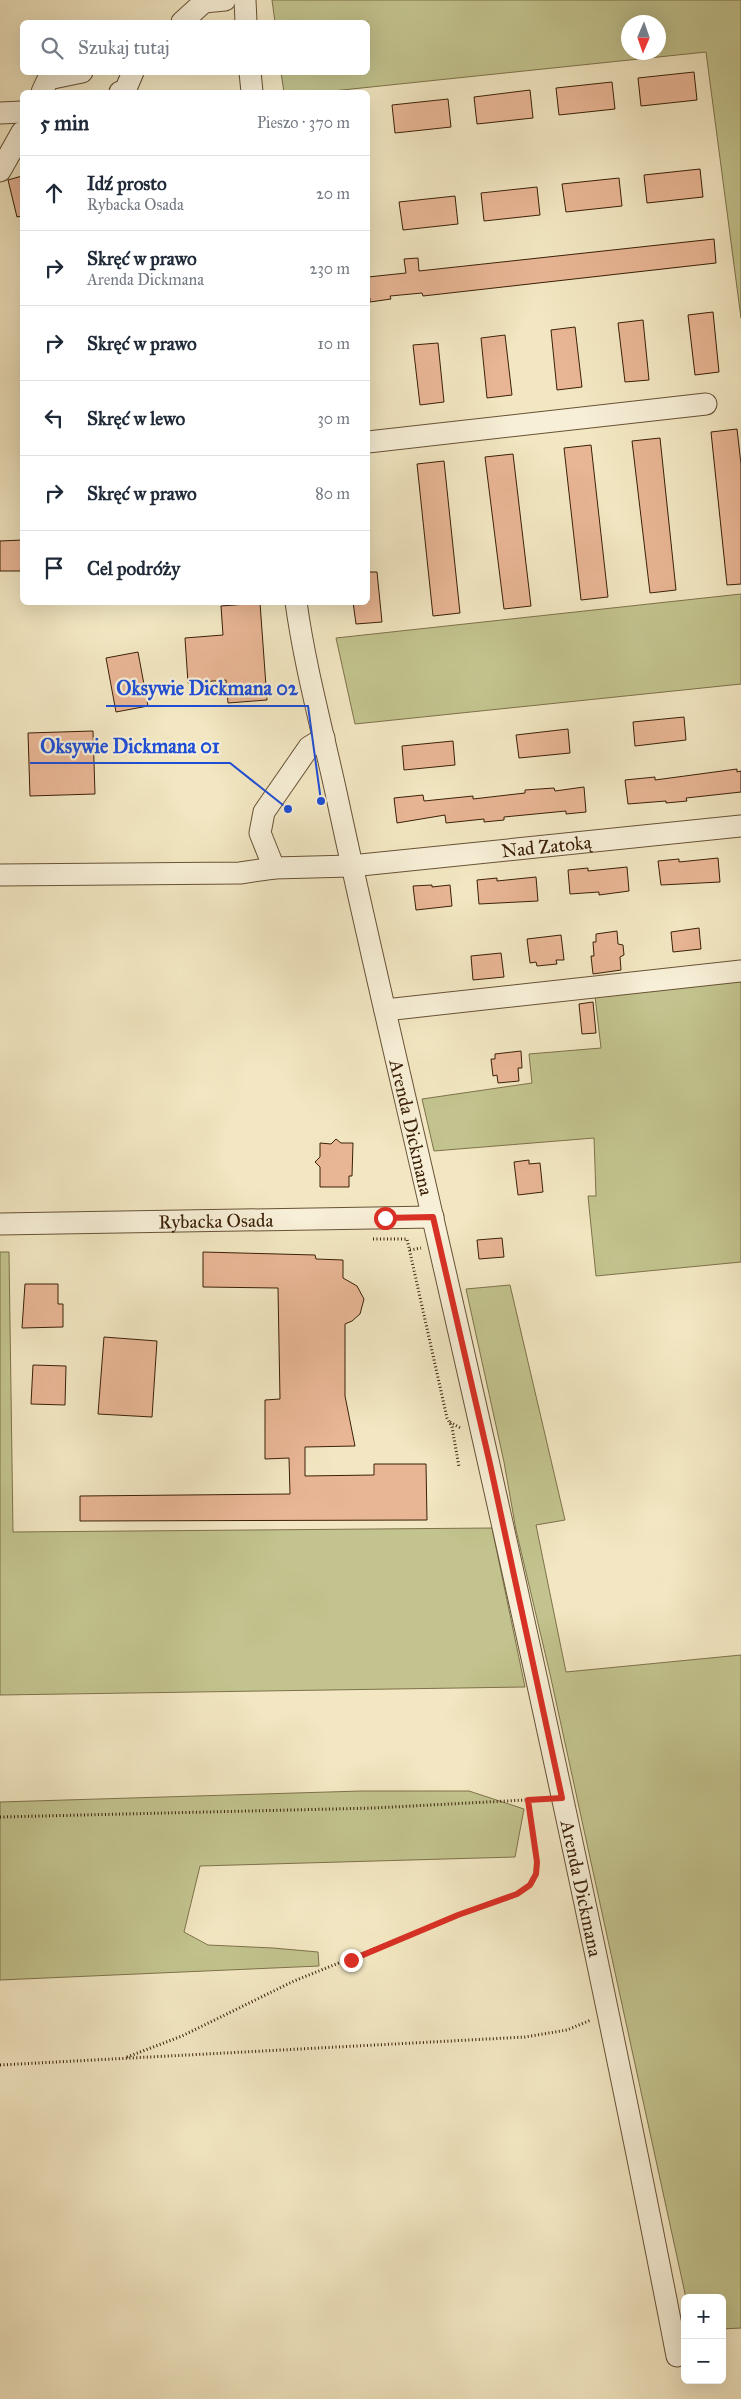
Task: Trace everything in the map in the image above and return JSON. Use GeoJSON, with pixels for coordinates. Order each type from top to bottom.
{"type":"FeatureCollection","features":[{"type":"Feature","properties":{"kind":"street"},"geometry":{"type":"LineString","coordinates":[[184,20],[204,2],[226,0]]}},
{"type":"Feature","properties":{"kind":"street"},"geometry":{"type":"LineString","coordinates":[[245,0],[246,20]]}},
{"type":"Feature","properties":{"kind":"street"},"geometry":{"type":"LineString","coordinates":[[43,90],[48,79],[67,75]]}},
{"type":"Feature","properties":{"kind":"street"},"geometry":{"type":"LineString","coordinates":[[125,90],[132,75]]}},
{"type":"Feature","properties":{"kind":"street"},"geometry":{"type":"LineString","coordinates":[[250,75],[252,90]]}},
{"type":"Feature","properties":{"kind":"street"},"geometry":{"type":"LineString","coordinates":[[0,113],[20,112]]}},
{"type":"Feature","properties":{"kind":"street"},"geometry":{"type":"LineString","coordinates":[[0,171],[20,136]]}},
{"type":"Feature","properties":{"kind":"street"},"geometry":{"type":"LineString","coordinates":[[370,442],[706,404]]}},
{"type":"Feature","properties":{"kind":"street","name":"Arenda Dickmana"},"geometry":{"type":"LineString","coordinates":[[297,605],[310,682],[351,866],[490,1464],[610,2020],[677,2356]]}},
{"type":"Feature","properties":{"kind":"street"},"geometry":{"type":"LineString","coordinates":[[274,868],[260,833],[264,812],[309,747],[324,738]]}},
{"type":"Feature","properties":{"kind":"street","name":"Nad Zatoką"},"geometry":{"type":"LineString","coordinates":[[0,875],[240,873],[274,868],[351,866],[741,826]]}},
{"type":"Feature","properties":{"kind":"street"},"geometry":{"type":"LineString","coordinates":[[385,1010],[741,971]]}},
{"type":"Feature","properties":{"kind":"street","name":"Rybacka Osada"},"geometry":{"type":"LineString","coordinates":[[0,1224],[433,1217]]}},
{"type":"Feature","properties":{"kind":"path"},"geometry":{"type":"LineString","coordinates":[[421,1248],[410,1250],[447,1418],[452,1427],[459,1466]]}},
{"type":"Feature","properties":{"kind":"path"},"geometry":{"type":"LineString","coordinates":[[0,1817],[374,1808],[562,1798]]}},
{"type":"Feature","properties":{"kind":"path"},"geometry":{"type":"LineString","coordinates":[[123,2059],[182,2036],[294,1981],[458,1915],[517,1894],[530,1885],[536,1874],[537,1862],[528,1800]]}},
{"type":"Feature","properties":{"kind":"path"},"geometry":{"type":"LineString","coordinates":[[0,2065],[525,2037],[567,2030],[591,2020],[599,2023],[610,2020]]}},
{"type":"Feature","properties":{"kind":"green space"},"geometry":{"type":"Polygon","coordinates":[[[272,0],[741,0],[741,318],[706,52],[666,56],[666,15],[621,15],[621,60],[629,60],[342,90],[284,90],[281,75],[370,75],[370,20],[275,20],[272,0]]]}},
{"type":"Feature","properties":{"kind":"green space"},"geometry":{"type":"Polygon","coordinates":[[[741,594],[741,684],[355,724],[336,638],[741,594]]]}},
{"type":"Feature","properties":{"kind":"green space"},"geometry":{"type":"Polygon","coordinates":[[[741,980],[741,1262],[596,1276],[588,1196],[596,1196],[594,1138],[434,1151],[422,1099],[532,1083],[529,1054],[601,1048],[595,996],[741,980]]]}},
{"type":"Feature","properties":{"kind":"green space"},"geometry":{"type":"Polygon","coordinates":[[[0,1252],[9,1252],[13,1532],[492,1528],[525,1687],[0,1695],[0,1252]]]}},
{"type":"Feature","properties":{"kind":"green space"},"geometry":{"type":"Polygon","coordinates":[[[510,1285],[565,1520],[536,1525],[566,1672],[741,1655],[741,2328],[726,2329],[726,2294],[685,2294],[550,1674],[516,1530],[504,1462],[466,1289],[510,1285]]]}},
{"type":"Feature","properties":{"kind":"green space"},"geometry":{"type":"Polygon","coordinates":[[[361,1791],[469,1791],[524,1809],[515,1857],[200,1866],[184,1932],[208,1945],[318,1952],[319,1966],[0,1980],[0,1802],[361,1791]]]}},
{"type":"Feature","properties":{"kind":"building"},"geometry":{"type":"Polygon","coordinates":[[[694,72],[697,100],[641,106],[638,78],[694,72]]]}},
{"type":"Feature","properties":{"kind":"building"},"geometry":{"type":"Polygon","coordinates":[[[612,82],[615,109],[559,115],[556,88],[612,82]]]}},
{"type":"Feature","properties":{"kind":"building"},"geometry":{"type":"Polygon","coordinates":[[[530,90],[533,118],[477,124],[474,97],[530,90]]]}},
{"type":"Feature","properties":{"kind":"building"},"geometry":{"type":"Polygon","coordinates":[[[448,99],[451,127],[395,133],[392,105],[448,99]]]}},
{"type":"Feature","properties":{"kind":"building"},"geometry":{"type":"Polygon","coordinates":[[[700,169],[703,197],[647,203],[644,175],[700,169]]]}},
{"type":"Feature","properties":{"kind":"building"},"geometry":{"type":"Polygon","coordinates":[[[20,177],[20,216],[17,217],[8,180],[20,177]]]}},
{"type":"Feature","properties":{"kind":"building"},"geometry":{"type":"Polygon","coordinates":[[[619,178],[622,206],[566,212],[562,184],[619,178]]]}},
{"type":"Feature","properties":{"kind":"building"},"geometry":{"type":"Polygon","coordinates":[[[537,187],[540,215],[484,221],[481,193],[537,187]]]}},
{"type":"Feature","properties":{"kind":"building"},"geometry":{"type":"Polygon","coordinates":[[[455,196],[458,224],[403,230],[399,202],[455,196]]]}},
{"type":"Feature","properties":{"kind":"building"},"geometry":{"type":"Polygon","coordinates":[[[714,239],[716,263],[423,296],[422,293],[390,296],[391,299],[370,302],[370,277],[406,273],[404,259],[418,258],[419,271],[714,239]]]}},
{"type":"Feature","properties":{"kind":"building"},"geometry":{"type":"Polygon","coordinates":[[[713,312],[719,372],[695,375],[688,315],[713,312]]]}},
{"type":"Feature","properties":{"kind":"building"},"geometry":{"type":"Polygon","coordinates":[[[643,320],[649,380],[625,382],[618,323],[643,320]]]}},
{"type":"Feature","properties":{"kind":"building"},"geometry":{"type":"Polygon","coordinates":[[[575,327],[582,387],[557,390],[551,330],[575,327]]]}},
{"type":"Feature","properties":{"kind":"building"},"geometry":{"type":"Polygon","coordinates":[[[505,335],[512,395],[487,398],[481,338],[505,335]]]}},
{"type":"Feature","properties":{"kind":"building"},"geometry":{"type":"Polygon","coordinates":[[[438,343],[444,402],[420,405],[413,345],[438,343]]]}},
{"type":"Feature","properties":{"kind":"building"},"geometry":{"type":"Polygon","coordinates":[[[737,429],[741,464],[741,584],[727,585],[711,432],[737,429]]]}},
{"type":"Feature","properties":{"kind":"building"},"geometry":{"type":"Polygon","coordinates":[[[660,438],[676,590],[650,593],[632,441],[660,438]]]}},
{"type":"Feature","properties":{"kind":"building"},"geometry":{"type":"Polygon","coordinates":[[[591,445],[608,597],[581,600],[564,448],[591,445]]]}},
{"type":"Feature","properties":{"kind":"building"},"geometry":{"type":"Polygon","coordinates":[[[513,454],[531,606],[504,609],[485,457],[513,454]]]}},
{"type":"Feature","properties":{"kind":"building"},"geometry":{"type":"Polygon","coordinates":[[[444,461],[460,613],[433,616],[417,464],[444,461]]]}},
{"type":"Feature","properties":{"kind":"building"},"geometry":{"type":"Polygon","coordinates":[[[20,540],[20,571],[0,571],[0,541],[20,540]]]}},
{"type":"Feature","properties":{"kind":"building"},"geometry":{"type":"Polygon","coordinates":[[[370,572],[377,572],[382,622],[356,624],[353,605],[370,605],[370,572]]]}},
{"type":"Feature","properties":{"kind":"building"},"geometry":{"type":"Polygon","coordinates":[[[260,605],[267,700],[228,703],[226,680],[188,683],[185,638],[223,635],[221,606],[260,605]]]}},
{"type":"Feature","properties":{"kind":"building"},"geometry":{"type":"Polygon","coordinates":[[[138,652],[148,706],[116,712],[106,658],[138,652]]]}},
{"type":"Feature","properties":{"kind":"building"},"geometry":{"type":"Polygon","coordinates":[[[684,717],[686,740],[635,746],[633,722],[684,717]]]}},
{"type":"Feature","properties":{"kind":"building"},"geometry":{"type":"Polygon","coordinates":[[[568,729],[570,753],[519,758],[516,735],[568,729]]]}},
{"type":"Feature","properties":{"kind":"building"},"geometry":{"type":"Polygon","coordinates":[[[93,731],[95,794],[30,796],[28,733],[93,731]]]}},
{"type":"Feature","properties":{"kind":"building"},"geometry":{"type":"Polygon","coordinates":[[[453,741],[455,765],[404,770],[402,746],[453,741]]]}},
{"type":"Feature","properties":{"kind":"building"},"geometry":{"type":"Polygon","coordinates":[[[737,769],[737,772],[741,771],[741,792],[686,798],[687,801],[628,804],[625,780],[655,777],[655,780],[737,769]]]}},
{"type":"Feature","properties":{"kind":"building"},"geometry":{"type":"Polygon","coordinates":[[[584,787],[586,812],[566,814],[566,811],[504,817],[504,820],[484,822],[484,819],[446,823],[445,815],[397,823],[394,798],[423,795],[424,801],[473,796],[473,799],[525,793],[525,790],[554,788],[555,791],[584,787]]]}},
{"type":"Feature","properties":{"kind":"building"},"geometry":{"type":"Polygon","coordinates":[[[718,858],[720,882],[661,885],[658,861],[679,859],[679,862],[718,858]]]}},
{"type":"Feature","properties":{"kind":"building"},"geometry":{"type":"Polygon","coordinates":[[[627,867],[629,891],[599,895],[599,892],[570,894],[568,870],[588,868],[588,871],[627,867]]]}},
{"type":"Feature","properties":{"kind":"building"},"geometry":{"type":"Polygon","coordinates":[[[536,877],[538,901],[479,904],[477,880],[497,878],[497,881],[536,877]]]}},
{"type":"Feature","properties":{"kind":"building"},"geometry":{"type":"Polygon","coordinates":[[[432,885],[432,887],[450,885],[452,906],[416,910],[413,886],[432,885]]]}},
{"type":"Feature","properties":{"kind":"building"},"geometry":{"type":"Polygon","coordinates":[[[699,928],[701,949],[673,952],[671,932],[699,928]]]}},
{"type":"Feature","properties":{"kind":"building"},"geometry":{"type":"Polygon","coordinates":[[[617,931],[618,944],[623,945],[624,955],[620,957],[621,970],[593,974],[591,956],[594,956],[593,942],[596,942],[596,934],[617,931]]]}},
{"type":"Feature","properties":{"kind":"building"},"geometry":{"type":"Polygon","coordinates":[[[561,935],[564,960],[556,960],[557,964],[537,966],[536,962],[530,963],[527,939],[561,935]]]}},
{"type":"Feature","properties":{"kind":"building"},"geometry":{"type":"Polygon","coordinates":[[[501,953],[504,977],[473,980],[471,956],[501,953]]]}},
{"type":"Feature","properties":{"kind":"building"},"geometry":{"type":"Polygon","coordinates":[[[593,1002],[596,1033],[582,1034],[579,1004],[593,1002]]]}},
{"type":"Feature","properties":{"kind":"building"},"geometry":{"type":"Polygon","coordinates":[[[521,1051],[522,1068],[518,1068],[519,1081],[498,1083],[497,1075],[493,1076],[491,1059],[495,1059],[495,1054],[521,1051]]]}},
{"type":"Feature","properties":{"kind":"building"},"geometry":{"type":"Polygon","coordinates":[[[336,1139],[341,1143],[353,1143],[352,1176],[349,1176],[349,1187],[320,1187],[320,1167],[315,1162],[320,1157],[320,1143],[331,1144],[336,1139]]]}},
{"type":"Feature","properties":{"kind":"building"},"geometry":{"type":"Polygon","coordinates":[[[529,1160],[529,1164],[540,1163],[543,1192],[518,1195],[514,1162],[529,1160]]]}},
{"type":"Feature","properties":{"kind":"building"},"geometry":{"type":"Polygon","coordinates":[[[502,1238],[504,1257],[479,1259],[477,1240],[502,1238]]]}},
{"type":"Feature","properties":{"kind":"building"},"geometry":{"type":"Polygon","coordinates":[[[203,1252],[315,1255],[316,1259],[343,1260],[343,1278],[357,1286],[364,1299],[360,1314],[345,1324],[345,1396],[355,1446],[305,1447],[305,1476],[374,1475],[374,1464],[426,1464],[427,1520],[80,1521],[80,1496],[290,1494],[289,1458],[265,1459],[265,1400],[280,1399],[278,1288],[203,1287],[203,1252]]]}},
{"type":"Feature","properties":{"kind":"building"},"geometry":{"type":"Polygon","coordinates":[[[25,1284],[58,1284],[58,1304],[63,1304],[63,1327],[22,1328],[25,1284]]]}},
{"type":"Feature","properties":{"kind":"building"},"geometry":{"type":"Polygon","coordinates":[[[104,1337],[157,1341],[152,1417],[98,1414],[104,1337]]]}},
{"type":"Feature","properties":{"kind":"building"},"geometry":{"type":"Polygon","coordinates":[[[33,1365],[66,1366],[65,1405],[31,1404],[33,1365]]]}},
{"type":"Feature","properties":{"kind":"place","name":"Oksywie Dickmana 02"},"geometry":{"type":"Point","coordinates":[321,801]}},
{"type":"Feature","properties":{"kind":"place","name":"Oksywie Dickmana 01"},"geometry":{"type":"Point","coordinates":[288,809]}},
{"type":"Feature","properties":{"kind":"route"},"geometry":{"type":"LineString","coordinates":[[351,1960],[458,1915],[517,1894],[530,1885],[536,1874],[537,1862],[528,1800],[562,1798],[490,1464],[433,1217],[385,1218]]}}]}
